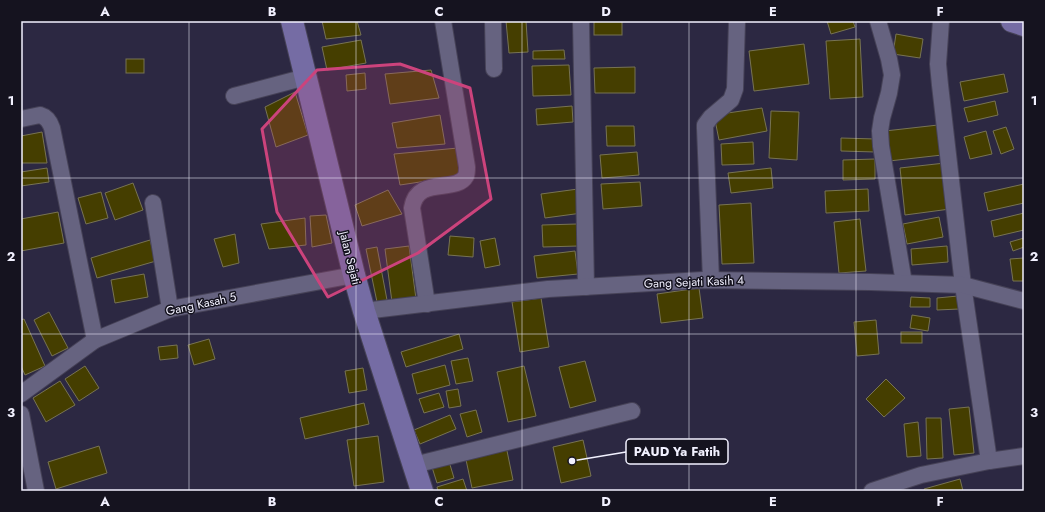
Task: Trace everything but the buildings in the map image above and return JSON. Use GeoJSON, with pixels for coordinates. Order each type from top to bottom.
{"type":"FeatureCollection","features":[{"type":"Feature","properties":{"kind":"main road","name":"Jalan Sejati"},"geometry":{"type":"LineString","coordinates":[[292,21],[354,275],[364,311],[422,491]]}},
{"type":"Feature","properties":{"kind":"main road"},"geometry":{"type":"LineString","coordinates":[[1012,21],[1024,25]]}},
{"type":"Feature","properties":{"kind":"street"},"geometry":{"type":"LineString","coordinates":[[427,304],[412,208],[413,202],[419,192],[425,189],[461,181],[467,174],[443,21]]}},
{"type":"Feature","properties":{"kind":"street"},"geometry":{"type":"LineString","coordinates":[[493,21],[494,69]]}},
{"type":"Feature","properties":{"kind":"street"},"geometry":{"type":"LineString","coordinates":[[581,21],[586,287]]}},
{"type":"Feature","properties":{"kind":"street"},"geometry":{"type":"LineString","coordinates":[[710,280],[705,125],[711,117],[731,100],[735,88],[737,21]]}},
{"type":"Feature","properties":{"kind":"street"},"geometry":{"type":"LineString","coordinates":[[878,21],[890,59],[892,75],[882,118],[880,131],[881,146],[904,283]]}},
{"type":"Feature","properties":{"kind":"street"},"geometry":{"type":"LineString","coordinates":[[941,21],[938,64],[963,285],[989,461]]}},
{"type":"Feature","properties":{"kind":"street"},"geometry":{"type":"LineString","coordinates":[[234,96],[306,77]]}},
{"type":"Feature","properties":{"kind":"street"},"geometry":{"type":"LineString","coordinates":[[21,119],[40,115],[50,122],[95,340]]}},
{"type":"Feature","properties":{"kind":"street"},"geometry":{"type":"LineString","coordinates":[[153,203],[170,308]]}},
{"type":"Feature","properties":{"kind":"street","name":"Gang Kasah 5"},"geometry":{"type":"LineString","coordinates":[[21,394],[95,340],[170,308],[354,275]]}},
{"type":"Feature","properties":{"kind":"street","name":"Gang Sejati Kasih 4"},"geometry":{"type":"LineString","coordinates":[[364,311],[548,289],[710,280],[963,285],[1024,300]]}},
{"type":"Feature","properties":{"kind":"street"},"geometry":{"type":"LineString","coordinates":[[414,464],[632,411]]}},
{"type":"Feature","properties":{"kind":"street"},"geometry":{"type":"LineString","coordinates":[[21,414],[26,460],[36,491]]}},
{"type":"Feature","properties":{"kind":"street"},"geometry":{"type":"LineString","coordinates":[[872,491],[921,475],[989,461],[1024,456]]}},
{"type":"Feature","properties":{"kind":"highlighted area"},"geometry":{"type":"Polygon","coordinates":[[[400,64],[470,88],[491,199],[418,253],[328,297],[277,212],[262,129],[317,70],[400,64]]]}},
{"type":"Feature","properties":{"kind":"place","name":"PAUD Ya Fatih"},"geometry":{"type":"Point","coordinates":[572,461]}}]}
